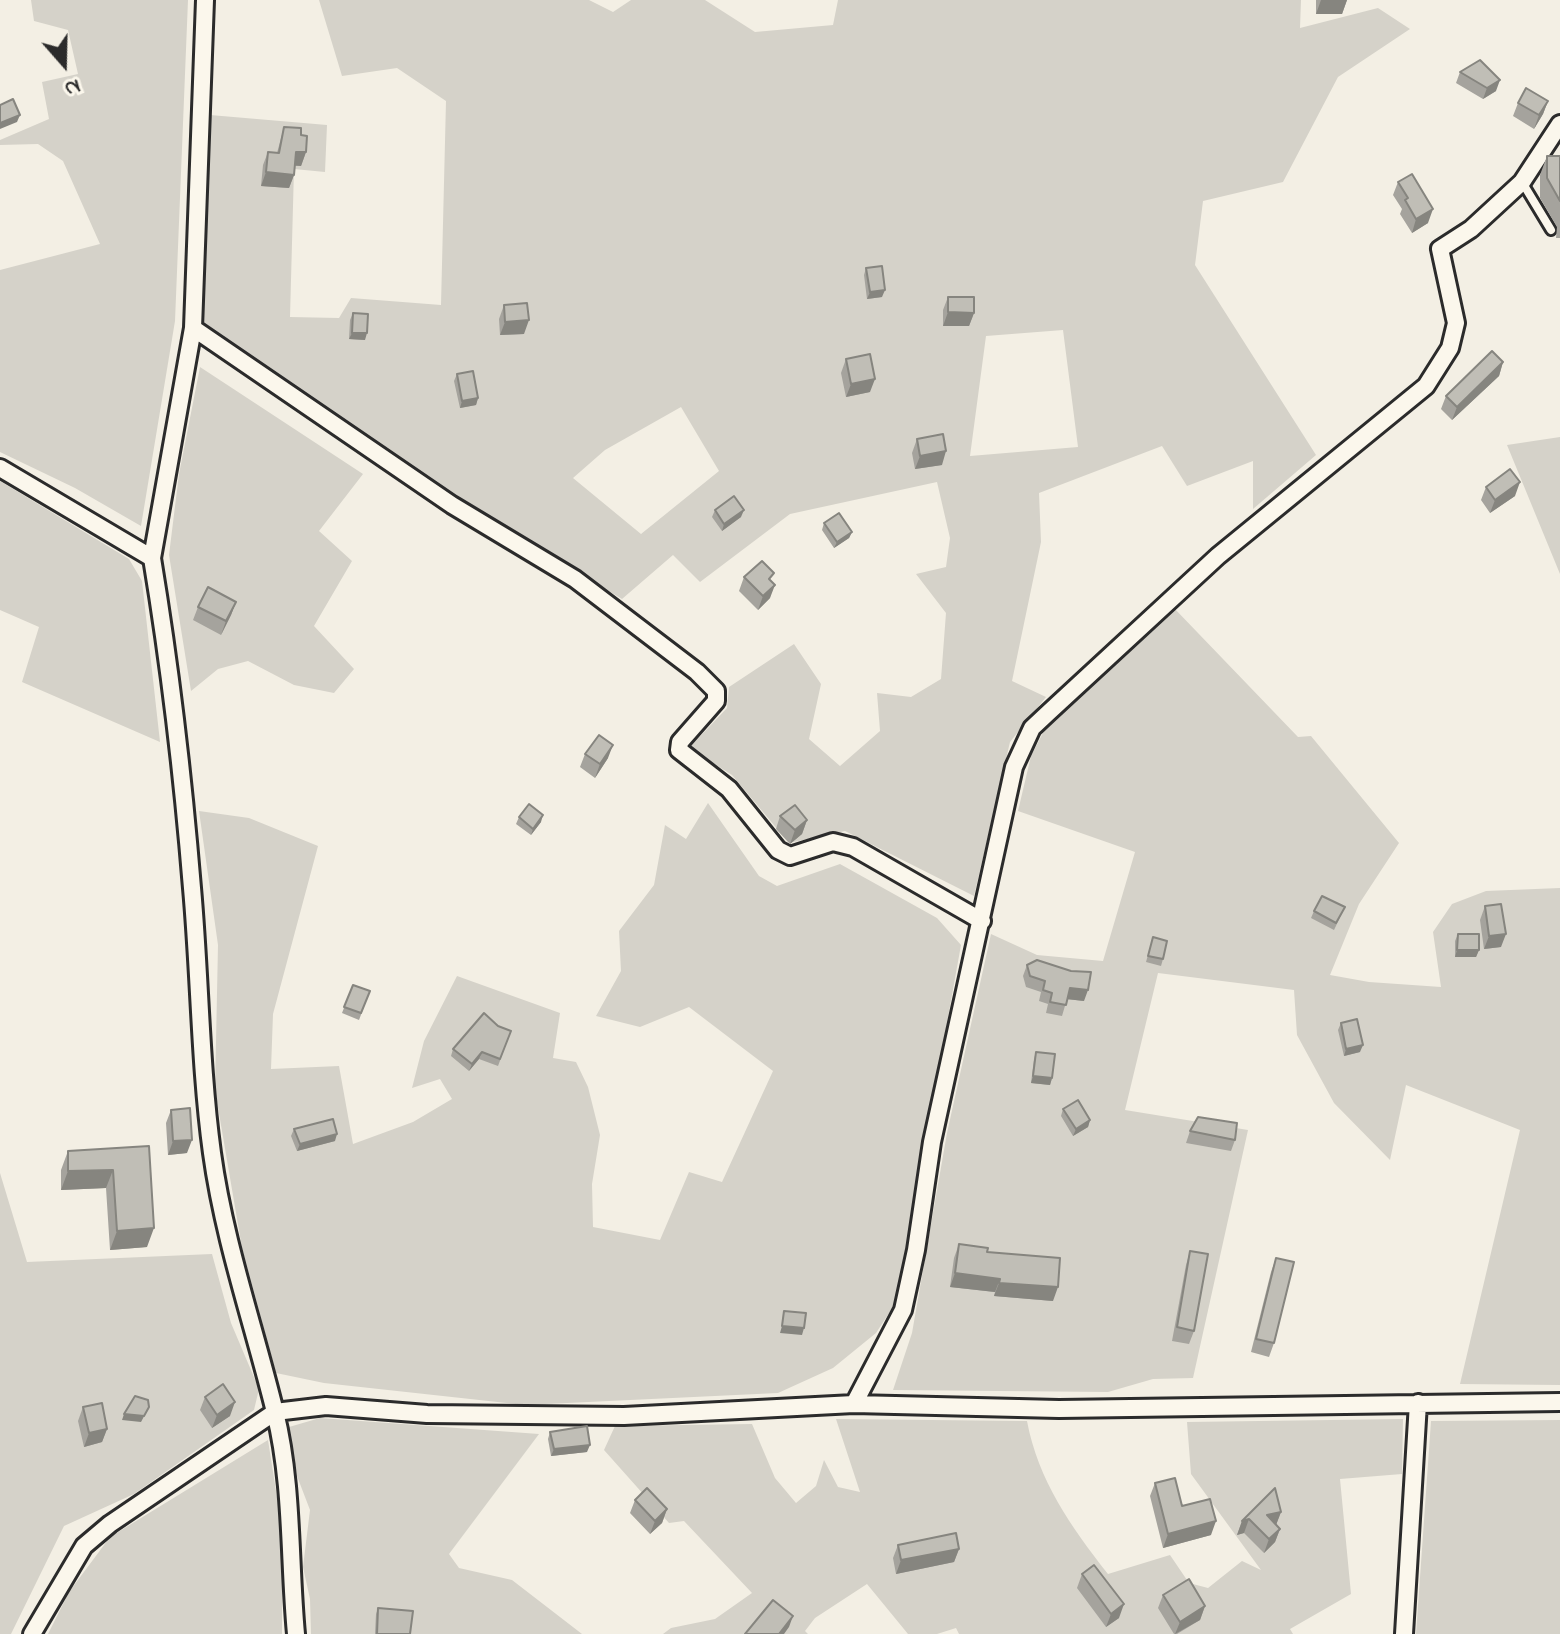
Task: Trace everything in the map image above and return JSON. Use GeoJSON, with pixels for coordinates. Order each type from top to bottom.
{"type":"FeatureCollection","features":[{"type":"Feature","properties":{"kind":"street"},"geometry":{"type":"LineString","coordinates":[[205,0],[193,328],[152,558],[171,680],[184,803],[196,939],[200,1057],[212,1157],[247,1317],[275,1412],[289,1496],[296,1634]]}},
{"type":"Feature","properties":{"kind":"street"},"geometry":{"type":"LineString","coordinates":[[854,1404],[903,1310],[916,1250],[932,1142],[1014,767],[1032,728],[1218,556],[1426,386],[1450,348],[1456,323],[1440,249],[1471,229],[1522,182],[1560,124]]}},
{"type":"Feature","properties":{"kind":"street"},"geometry":{"type":"LineString","coordinates":[[193,328],[452,505],[575,579],[697,672],[716,691],[716,701],[680,742],[679,750],[729,789],[778,850],[790,856],[833,842],[853,847],[982,921]]}},
{"type":"Feature","properties":{"kind":"street"},"geometry":{"type":"LineString","coordinates":[[0,468],[152,558]]}},
{"type":"Feature","properties":{"kind":"street"},"geometry":{"type":"LineString","coordinates":[[32,1634],[84,1546],[110,1524],[275,1412],[326,1406],[427,1414],[610,1417],[854,1404],[1059,1409],[1560,1402]]}},
{"type":"Feature","properties":{"kind":"street"},"geometry":{"type":"LineString","coordinates":[[1404,1634],[1418,1403]]}},
{"type":"Feature","properties":{"kind":"lane"},"geometry":{"type":"LineString","coordinates":[[1522,182],[1551,230]]}},
{"type":"Feature","properties":{"kind":"shaded area"},"geometry":{"type":"Polygon","coordinates":[[[31,0],[188,0],[175,321],[141,526],[75,488],[0,452],[0,270],[100,244],[63,161],[38,144],[0,145],[0,140],[49,119],[42,82],[78,74],[68,30],[34,21],[31,0]]]}},
{"type":"Feature","properties":{"kind":"shaded area"},"geometry":{"type":"Polygon","coordinates":[[[319,0],[589,0],[613,12],[631,0],[705,0],[755,32],[833,25],[838,0],[1301,0],[1300,28],[1378,8],[1410,29],[1338,77],[1283,182],[1203,201],[1195,265],[1316,455],[1253,509],[1253,461],[1187,486],[1162,446],[1039,493],[1041,542],[1012,681],[1046,697],[1010,742],[974,896],[845,831],[789,843],[732,775],[689,748],[727,708],[729,687],[794,644],[821,684],[809,739],[840,766],[880,731],[877,693],[911,697],[941,679],[946,613],[916,574],[946,567],[950,538],[937,482],[790,514],[700,582],[673,555],[622,599],[456,499],[199,323],[210,115],[327,125],[325,172],[294,169],[290,317],[339,318],[351,298],[441,305],[446,101],[397,68],[342,76],[319,0]],[[1063,330],[986,336],[970,456],[1078,447],[1063,330]],[[681,407],[605,450],[573,478],[641,534],[719,471],[681,407]]]}},
{"type":"Feature","properties":{"kind":"shaded area"},"geometry":{"type":"Polygon","coordinates":[[[200,367],[363,474],[319,531],[352,561],[314,626],[354,669],[334,693],[294,685],[248,661],[218,669],[191,691],[169,555],[179,474],[200,367]]]}},
{"type":"Feature","properties":{"kind":"shaded area"},"geometry":{"type":"Polygon","coordinates":[[[1560,437],[1560,574],[1507,445],[1560,437]]]}},
{"type":"Feature","properties":{"kind":"shaded area"},"geometry":{"type":"Polygon","coordinates":[[[0,481],[129,559],[142,581],[160,742],[22,682],[39,627],[0,610],[0,481]]]}},
{"type":"Feature","properties":{"kind":"shaded area"},"geometry":{"type":"Polygon","coordinates":[[[1173,607],[1298,737],[1311,736],[1399,843],[1359,904],[1330,975],[1369,982],[1441,987],[1433,932],[1452,904],[1486,891],[1560,888],[1560,1385],[1460,1384],[1520,1130],[1406,1085],[1390,1160],[1334,1103],[1297,1035],[1294,990],[1158,973],[1125,1110],[1248,1130],[1193,1378],[1153,1379],[1108,1392],[893,1390],[912,1333],[947,1133],[991,934],[1037,955],[1103,961],[1135,852],[1018,811],[1031,756],[1046,727],[1173,607]]]}},
{"type":"Feature","properties":{"kind":"shaded area"},"geometry":{"type":"Polygon","coordinates":[[[708,803],[759,876],[777,886],[840,864],[937,918],[961,945],[901,1279],[893,1307],[876,1333],[833,1368],[778,1393],[525,1405],[324,1383],[276,1373],[242,1248],[215,1090],[218,945],[199,811],[249,818],[318,846],[273,1014],[271,1069],[339,1066],[353,1144],[413,1122],[452,1099],[440,1079],[412,1088],[424,1041],[457,976],[560,1013],[553,1058],[576,1062],[588,1087],[600,1135],[592,1184],[593,1227],[660,1240],[689,1172],[722,1182],[773,1071],[689,1007],[640,1027],[596,1016],[621,971],[619,931],[654,885],[665,825],[686,839],[708,803]]]}},
{"type":"Feature","properties":{"kind":"shaded area"},"geometry":{"type":"Polygon","coordinates":[[[0,1173],[27,1262],[212,1254],[231,1323],[259,1389],[254,1410],[134,1494],[64,1526],[11,1634],[0,1634],[0,1173]]]}},
{"type":"Feature","properties":{"kind":"shaded area"},"geometry":{"type":"Polygon","coordinates":[[[320,1418],[539,1434],[449,1554],[459,1568],[512,1580],[582,1634],[311,1634],[310,1599],[303,1567],[310,1510],[297,1476],[289,1427],[320,1418]]]}},
{"type":"Feature","properties":{"kind":"shaded area"},"geometry":{"type":"Polygon","coordinates":[[[836,1419],[1027,1421],[1039,1463],[1058,1502],[1108,1574],[1170,1555],[1189,1583],[1208,1588],[1242,1561],[1261,1570],[1191,1474],[1187,1422],[1403,1419],[1402,1474],[1340,1479],[1351,1594],[1290,1629],[1293,1634],[959,1634],[956,1628],[937,1634],[908,1634],[867,1584],[815,1618],[805,1631],[808,1634],[663,1634],[671,1628],[715,1619],[752,1593],[684,1521],[669,1523],[604,1450],[615,1426],[752,1424],[775,1478],[796,1503],[816,1486],[824,1460],[838,1487],[860,1492],[836,1419]]]}},
{"type":"Feature","properties":{"kind":"shaded area"},"geometry":{"type":"Polygon","coordinates":[[[1560,1420],[1560,1634],[1416,1634],[1431,1421],[1560,1420]]]}},
{"type":"Feature","properties":{"kind":"shaded area"},"geometry":{"type":"Polygon","coordinates":[[[268,1440],[282,1529],[282,1634],[48,1634],[69,1592],[110,1537],[268,1440]]]}},
{"type":"Feature","properties":{"kind":"building"},"geometry":{"type":"Polygon","coordinates":[[[1480,60],[1500,80],[1487,88],[1460,72],[1480,60]]]}},
{"type":"Feature","properties":{"kind":"building"},"geometry":{"type":"Polygon","coordinates":[[[1526,88],[1548,101],[1539,115],[1518,103],[1526,88]]]}},
{"type":"Feature","properties":{"kind":"building"},"geometry":{"type":"Polygon","coordinates":[[[13,99],[20,115],[0,123],[0,105],[13,99]]]}},
{"type":"Feature","properties":{"kind":"building"},"geometry":{"type":"Polygon","coordinates":[[[284,127],[301,128],[301,135],[307,136],[306,152],[296,152],[294,175],[266,172],[268,152],[279,153],[284,127]]]}},
{"type":"Feature","properties":{"kind":"building"},"geometry":{"type":"Polygon","coordinates":[[[1547,156],[1560,156],[1560,201],[1547,178],[1547,156]]]}},
{"type":"Feature","properties":{"kind":"building"},"geometry":{"type":"Polygon","coordinates":[[[1412,174],[1433,209],[1416,219],[1398,182],[1412,174]]]}},
{"type":"Feature","properties":{"kind":"building"},"geometry":{"type":"Polygon","coordinates":[[[882,266],[885,290],[870,292],[866,268],[882,266]]]}},
{"type":"Feature","properties":{"kind":"building"},"geometry":{"type":"Polygon","coordinates":[[[948,297],[974,297],[974,313],[948,312],[948,297]]]}},
{"type":"Feature","properties":{"kind":"building"},"geometry":{"type":"Polygon","coordinates":[[[527,303],[529,320],[505,322],[504,305],[527,303]]]}},
{"type":"Feature","properties":{"kind":"building"},"geometry":{"type":"Polygon","coordinates":[[[353,313],[368,314],[367,333],[352,333],[353,313]]]}},
{"type":"Feature","properties":{"kind":"building"},"geometry":{"type":"Polygon","coordinates":[[[1492,351],[1503,362],[1457,407],[1446,396],[1492,351]]]}},
{"type":"Feature","properties":{"kind":"building"},"geometry":{"type":"Polygon","coordinates":[[[870,354],[875,379],[851,384],[846,359],[870,354]]]}},
{"type":"Feature","properties":{"kind":"building"},"geometry":{"type":"Polygon","coordinates":[[[473,371],[478,398],[462,401],[457,374],[473,371]]]}},
{"type":"Feature","properties":{"kind":"building"},"geometry":{"type":"Polygon","coordinates":[[[943,434],[946,451],[920,456],[917,439],[943,434]]]}},
{"type":"Feature","properties":{"kind":"building"},"geometry":{"type":"Polygon","coordinates":[[[1510,469],[1520,482],[1495,500],[1486,487],[1510,469]]]}},
{"type":"Feature","properties":{"kind":"building"},"geometry":{"type":"Polygon","coordinates":[[[734,496],[744,510],[724,524],[715,510],[734,496]]]}},
{"type":"Feature","properties":{"kind":"building"},"geometry":{"type":"Polygon","coordinates":[[[839,513],[852,532],[837,542],[824,523],[839,513]]]}},
{"type":"Feature","properties":{"kind":"building"},"geometry":{"type":"Polygon","coordinates":[[[762,561],[774,573],[769,579],[775,585],[763,596],[744,577],[762,561]]]}},
{"type":"Feature","properties":{"kind":"building"},"geometry":{"type":"Polygon","coordinates":[[[208,587],[236,602],[226,621],[198,607],[208,587]]]}},
{"type":"Feature","properties":{"kind":"building"},"geometry":{"type":"Polygon","coordinates":[[[599,735],[613,745],[600,764],[585,754],[599,735]]]}},
{"type":"Feature","properties":{"kind":"building"},"geometry":{"type":"Polygon","coordinates":[[[529,804],[543,815],[533,829],[519,817],[529,804]]]}},
{"type":"Feature","properties":{"kind":"building"},"geometry":{"type":"Polygon","coordinates":[[[795,805],[807,820],[795,830],[780,816],[795,805]]]}},
{"type":"Feature","properties":{"kind":"building"},"geometry":{"type":"Polygon","coordinates":[[[1322,896],[1345,907],[1336,923],[1314,911],[1322,896]]]}},
{"type":"Feature","properties":{"kind":"building"},"geometry":{"type":"Polygon","coordinates":[[[1501,904],[1506,934],[1489,936],[1485,906],[1501,904]]]}},
{"type":"Feature","properties":{"kind":"building"},"geometry":{"type":"Polygon","coordinates":[[[1458,934],[1479,934],[1479,950],[1457,950],[1458,934]]]}},
{"type":"Feature","properties":{"kind":"building"},"geometry":{"type":"Polygon","coordinates":[[[1153,937],[1167,941],[1163,959],[1148,956],[1153,937]]]}},
{"type":"Feature","properties":{"kind":"building"},"geometry":{"type":"Polygon","coordinates":[[[1037,960],[1071,971],[1091,972],[1088,990],[1070,988],[1066,1005],[1050,1002],[1052,993],[1043,990],[1045,981],[1030,976],[1027,965],[1037,960]]]}},
{"type":"Feature","properties":{"kind":"building"},"geometry":{"type":"Polygon","coordinates":[[[353,985],[370,991],[361,1013],[344,1007],[353,985]]]}},
{"type":"Feature","properties":{"kind":"building"},"geometry":{"type":"Polygon","coordinates":[[[484,1013],[498,1026],[511,1031],[500,1059],[482,1052],[472,1064],[453,1049],[484,1013]]]}},
{"type":"Feature","properties":{"kind":"building"},"geometry":{"type":"Polygon","coordinates":[[[1357,1019],[1363,1045],[1346,1049],[1341,1023],[1357,1019]]]}},
{"type":"Feature","properties":{"kind":"building"},"geometry":{"type":"Polygon","coordinates":[[[1036,1052],[1055,1054],[1052,1078],[1033,1076],[1036,1052]]]}},
{"type":"Feature","properties":{"kind":"building"},"geometry":{"type":"Polygon","coordinates":[[[1078,1100],[1090,1120],[1076,1129],[1063,1109],[1078,1100]]]}},
{"type":"Feature","properties":{"kind":"building"},"geometry":{"type":"Polygon","coordinates":[[[190,1108],[192,1140],[173,1141],[171,1110],[190,1108]]]}},
{"type":"Feature","properties":{"kind":"building"},"geometry":{"type":"Polygon","coordinates":[[[1198,1117],[1237,1123],[1235,1140],[1190,1131],[1198,1117]]]}},
{"type":"Feature","properties":{"kind":"building"},"geometry":{"type":"Polygon","coordinates":[[[333,1119],[337,1134],[300,1144],[294,1129],[333,1119]]]}},
{"type":"Feature","properties":{"kind":"building"},"geometry":{"type":"Polygon","coordinates":[[[149,1146],[154,1228],[117,1231],[113,1170],[68,1171],[68,1151],[149,1146]]]}},
{"type":"Feature","properties":{"kind":"building"},"geometry":{"type":"Polygon","coordinates":[[[959,1244],[988,1248],[987,1252],[1060,1258],[1058,1287],[999,1283],[1000,1279],[955,1273],[959,1244]]]}},
{"type":"Feature","properties":{"kind":"building"},"geometry":{"type":"Polygon","coordinates":[[[1190,1251],[1208,1254],[1194,1331],[1177,1327],[1190,1251]]]}},
{"type":"Feature","properties":{"kind":"building"},"geometry":{"type":"Polygon","coordinates":[[[1276,1258],[1294,1262],[1274,1343],[1256,1339],[1276,1258]]]}},
{"type":"Feature","properties":{"kind":"building"},"geometry":{"type":"Polygon","coordinates":[[[784,1311],[806,1313],[804,1328],[782,1326],[784,1311]]]}},
{"type":"Feature","properties":{"kind":"building"},"geometry":{"type":"Polygon","coordinates":[[[223,1384],[235,1402],[217,1415],[205,1397],[223,1384]]]}},
{"type":"Feature","properties":{"kind":"building"},"geometry":{"type":"Polygon","coordinates":[[[135,1396],[148,1400],[149,1407],[144,1416],[124,1414],[135,1396]]]}},
{"type":"Feature","properties":{"kind":"building"},"geometry":{"type":"Polygon","coordinates":[[[102,1403],[107,1429],[89,1433],[83,1407],[102,1403]]]}},
{"type":"Feature","properties":{"kind":"building"},"geometry":{"type":"Polygon","coordinates":[[[587,1426],[590,1445],[554,1449],[550,1432],[587,1426]]]}},
{"type":"Feature","properties":{"kind":"building"},"geometry":{"type":"Polygon","coordinates":[[[1175,1478],[1182,1506],[1210,1499],[1216,1521],[1168,1534],[1155,1483],[1175,1478]]]}},
{"type":"Feature","properties":{"kind":"building"},"geometry":{"type":"Polygon","coordinates":[[[647,1488],[667,1509],[655,1521],[635,1500],[647,1488]]]}},
{"type":"Feature","properties":{"kind":"building"},"geometry":{"type":"Polygon","coordinates":[[[1275,1488],[1281,1512],[1267,1515],[1280,1529],[1269,1539],[1249,1519],[1242,1521],[1275,1488]]]}},
{"type":"Feature","properties":{"kind":"building"},"geometry":{"type":"Polygon","coordinates":[[[956,1533],[959,1549],[901,1560],[898,1545],[956,1533]]]}},
{"type":"Feature","properties":{"kind":"building"},"geometry":{"type":"Polygon","coordinates":[[[1094,1565],[1124,1604],[1111,1614],[1082,1574],[1094,1565]]]}},
{"type":"Feature","properties":{"kind":"building"},"geometry":{"type":"Polygon","coordinates":[[[1189,1579],[1205,1606],[1180,1622],[1163,1595],[1189,1579]]]}},
{"type":"Feature","properties":{"kind":"building"},"geometry":{"type":"Polygon","coordinates":[[[773,1600],[793,1616],[779,1634],[745,1634],[773,1600]]]}},
{"type":"Feature","properties":{"kind":"building"},"geometry":{"type":"Polygon","coordinates":[[[378,1608],[413,1611],[410,1634],[377,1634],[378,1608]]]}}]}
